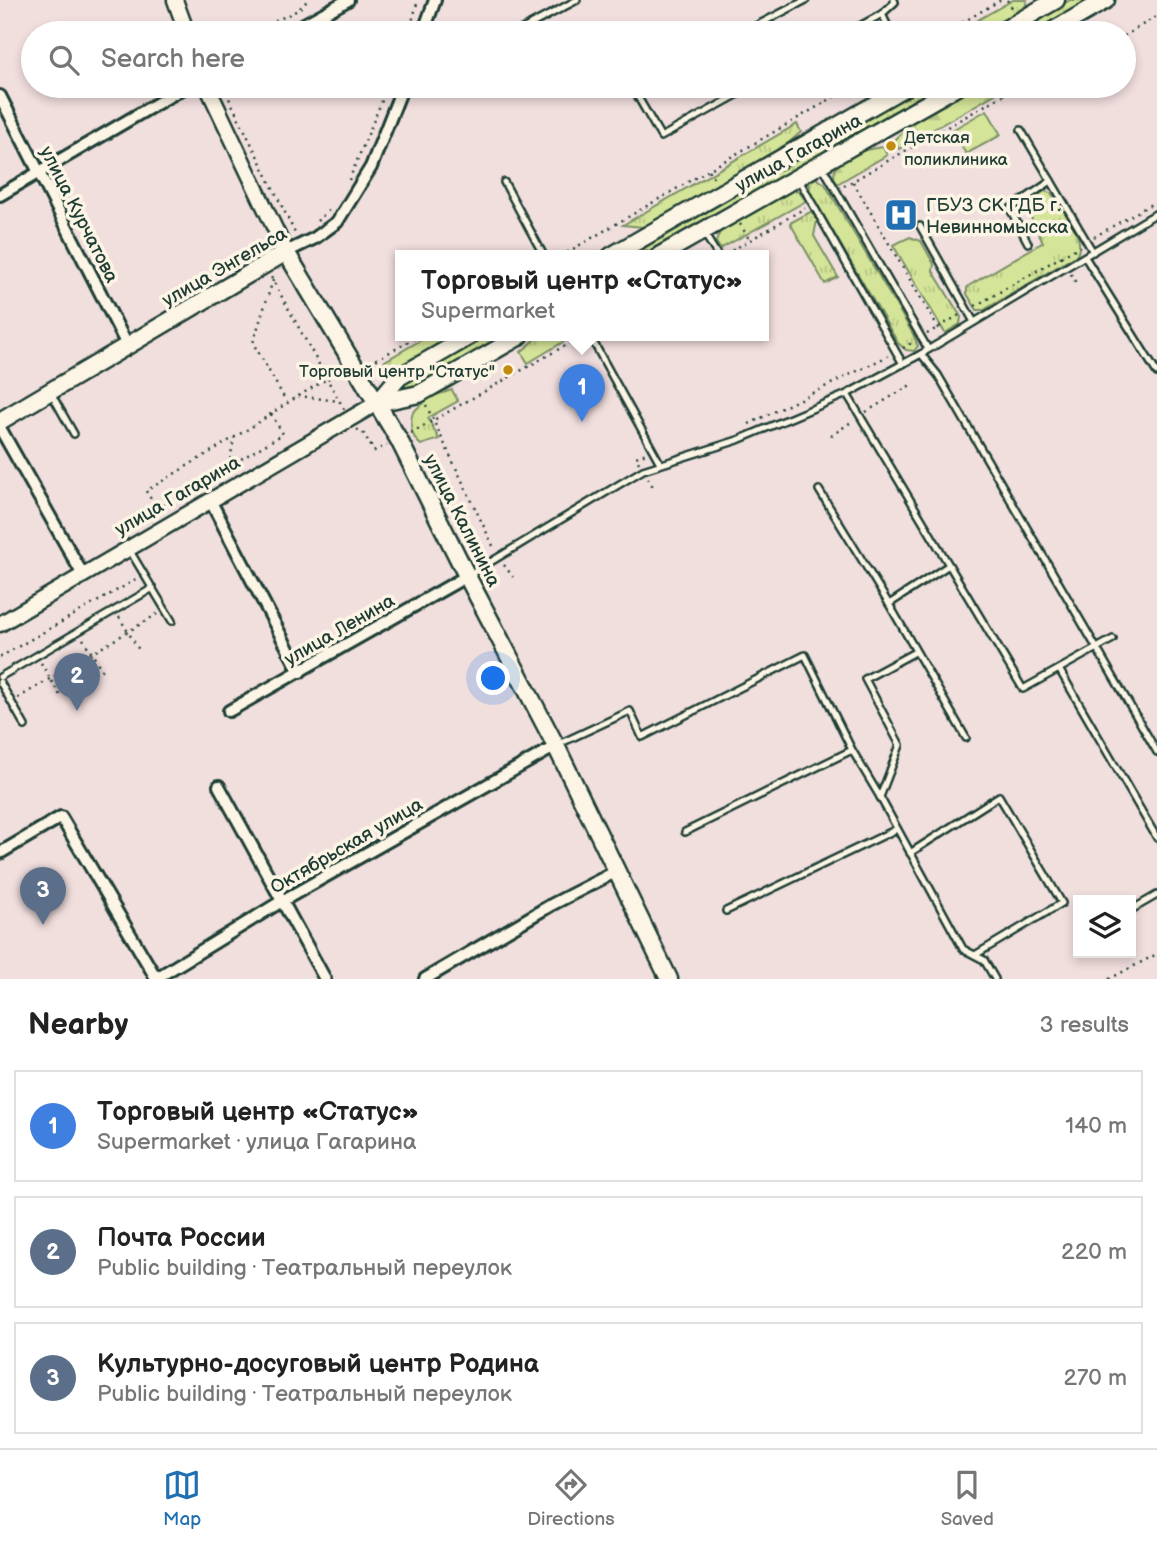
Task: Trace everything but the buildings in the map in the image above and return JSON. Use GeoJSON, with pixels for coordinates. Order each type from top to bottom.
{"type":"FeatureCollection","features":[{"type":"Feature","properties":{"kind":"main road"},"geometry":{"type":"LineString","coordinates":[[1020,21],[1056,0]]}},
{"type":"Feature","properties":{"kind":"main road"},"geometry":{"type":"LineString","coordinates":[[1070,21],[1106,0]]}},
{"type":"Feature","properties":{"kind":"main road","name":"улица Гагарина"},"geometry":{"type":"LineString","coordinates":[[634,250],[887,98]]}},
{"type":"Feature","properties":{"kind":"main road","name":"улица Гагарина"},"geometry":{"type":"LineString","coordinates":[[669,250],[937,98]]}},
{"type":"Feature","properties":{"kind":"main road","name":"улица Энгельса"},"geometry":{"type":"LineString","coordinates":[[0,421],[128,347],[269,272],[284,248]]}},
{"type":"Feature","properties":{"kind":"main road","name":"улица Калинина"},"geometry":{"type":"LineString","coordinates":[[284,248],[399,440],[556,746],[669,979]]}},
{"type":"Feature","properties":{"kind":"main road","name":"улица Гагарина"},"geometry":{"type":"LineString","coordinates":[[377,403],[399,377],[461,341]]}},
{"type":"Feature","properties":{"kind":"main road","name":"улица Гагарина"},"geometry":{"type":"LineString","coordinates":[[377,403],[419,394],[511,341]]}},
{"type":"Feature","properties":{"kind":"street"},"geometry":{"type":"LineString","coordinates":[[175,0],[183,21]]}},
{"type":"Feature","properties":{"kind":"street"},"geometry":{"type":"LineString","coordinates":[[310,21],[348,0]]}},
{"type":"Feature","properties":{"kind":"street"},"geometry":{"type":"LineString","coordinates":[[427,21],[435,0]]}},
{"type":"Feature","properties":{"kind":"street","name":"улица Курчатова"},"geometry":{"type":"LineString","coordinates":[[0,96],[128,347]]}},
{"type":"Feature","properties":{"kind":"street"},"geometry":{"type":"LineString","coordinates":[[0,195],[166,98]]}},
{"type":"Feature","properties":{"kind":"street","name":"улица Калинина"},"geometry":{"type":"LineString","coordinates":[[213,98],[284,248]]}},
{"type":"Feature","properties":{"kind":"street","name":"улица Энгельса"},"geometry":{"type":"LineString","coordinates":[[284,248],[315,238],[337,222],[371,167],[398,98]]}},
{"type":"Feature","properties":{"kind":"street","name":"улица Гагарина"},"geometry":{"type":"LineString","coordinates":[[0,624],[377,403]]}},
{"type":"Feature","properties":{"kind":"street"},"geometry":{"type":"LineString","coordinates":[[0,428],[83,575]]}},
{"type":"Feature","properties":{"kind":"street"},"geometry":{"type":"LineString","coordinates":[[210,500],[300,672]]}},
{"type":"Feature","properties":{"kind":"street","name":"улица Ленина"},"geometry":{"type":"LineString","coordinates":[[229,711],[467,576]]}},
{"type":"Feature","properties":{"kind":"street","name":"Октябрьская улица"},"geometry":{"type":"LineString","coordinates":[[156,979],[282,901],[556,746]]}},
{"type":"Feature","properties":{"kind":"street"},"geometry":{"type":"LineString","coordinates":[[219,786],[325,979]]}},
{"type":"Feature","properties":{"kind":"street"},"geometry":{"type":"LineString","coordinates":[[0,853],[61,817],[156,979]]}},
{"type":"Feature","properties":{"kind":"street"},"geometry":{"type":"LineString","coordinates":[[425,979],[551,905],[617,871]]}},
{"type":"Feature","properties":{"kind":"lane"},"geometry":{"type":"LineString","coordinates":[[538,21],[577,0]]}},
{"type":"Feature","properties":{"kind":"lane"},"geometry":{"type":"LineString","coordinates":[[766,21],[806,0]]}},
{"type":"Feature","properties":{"kind":"lane"},"geometry":{"type":"LineString","coordinates":[[869,21],[896,1]]}},
{"type":"Feature","properties":{"kind":"lane"},"geometry":{"type":"LineString","coordinates":[[882,14],[885,21]]}},
{"type":"Feature","properties":{"kind":"lane"},"geometry":{"type":"LineString","coordinates":[[638,98],[661,137],[731,98]]}},
{"type":"Feature","properties":{"kind":"lane"},"geometry":{"type":"LineString","coordinates":[[1021,130],[1093,252]]}},
{"type":"Feature","properties":{"kind":"lane"},"geometry":{"type":"LineString","coordinates":[[821,164],[928,348]]}},
{"type":"Feature","properties":{"kind":"lane"},"geometry":{"type":"LineString","coordinates":[[798,177],[903,364]]}},
{"type":"Feature","properties":{"kind":"lane"},"geometry":{"type":"LineString","coordinates":[[1028,243],[1010,209],[1051,181]]}},
{"type":"Feature","properties":{"kind":"lane"},"geometry":{"type":"LineString","coordinates":[[504,183],[541,250]]}},
{"type":"Feature","properties":{"kind":"lane"},"geometry":{"type":"LineString","coordinates":[[467,576],[643,470],[738,440],[847,394],[921,354],[1157,214]]}},
{"type":"Feature","properties":{"kind":"lane"},"geometry":{"type":"LineString","coordinates":[[920,226],[974,322]]}},
{"type":"Feature","properties":{"kind":"lane"},"geometry":{"type":"LineString","coordinates":[[703,230],[717,250]]}},
{"type":"Feature","properties":{"kind":"lane"},"geometry":{"type":"LineString","coordinates":[[1085,257],[1157,373]]}},
{"type":"Feature","properties":{"kind":"lane"},"geometry":{"type":"LineString","coordinates":[[593,341],[660,463]]}},
{"type":"Feature","properties":{"kind":"lane"},"geometry":{"type":"LineString","coordinates":[[921,354],[938,375],[1096,648],[1154,742],[1157,752]]}},
{"type":"Feature","properties":{"kind":"lane"},"geometry":{"type":"LineString","coordinates":[[50,392],[74,434]]}},
{"type":"Feature","properties":{"kind":"lane"},"geometry":{"type":"LineString","coordinates":[[847,394],[1023,689],[1113,639]]}},
{"type":"Feature","properties":{"kind":"lane"},"geometry":{"type":"LineString","coordinates":[[819,490],[967,738]]}},
{"type":"Feature","properties":{"kind":"lane"},"geometry":{"type":"LineString","coordinates":[[129,548],[172,621]]}},
{"type":"Feature","properties":{"kind":"lane"},"geometry":{"type":"LineString","coordinates":[[888,604],[949,565]]}},
{"type":"Feature","properties":{"kind":"lane"},"geometry":{"type":"LineString","coordinates":[[0,677],[153,588]]}},
{"type":"Feature","properties":{"kind":"lane"},"geometry":{"type":"LineString","coordinates":[[880,797],[900,745],[865,679],[915,652]]}},
{"type":"Feature","properties":{"kind":"lane"},"geometry":{"type":"LineString","coordinates":[[556,746],[630,711],[642,737],[805,655],[852,750],[963,949],[984,960],[996,979]]}},
{"type":"Feature","properties":{"kind":"lane"},"geometry":{"type":"LineString","coordinates":[[1059,669],[1157,838]]}},
{"type":"Feature","properties":{"kind":"lane"},"geometry":{"type":"LineString","coordinates":[[0,682],[25,726]]}},
{"type":"Feature","properties":{"kind":"lane"},"geometry":{"type":"LineString","coordinates":[[685,832],[852,750]]}},
{"type":"Feature","properties":{"kind":"lane"},"geometry":{"type":"LineString","coordinates":[[910,853],[999,796],[1062,903],[975,955]]}},
{"type":"Feature","properties":{"kind":"lane"},"geometry":{"type":"LineString","coordinates":[[726,911],[897,829]]}},
{"type":"Feature","properties":{"kind":"lane"},"geometry":{"type":"LineString","coordinates":[[1136,907],[1157,895]]}},
{"type":"Feature","properties":{"kind":"path"},"geometry":{"type":"LineString","coordinates":[[274,21],[298,9],[308,0]]}},
{"type":"Feature","properties":{"kind":"path"},"geometry":{"type":"LineString","coordinates":[[412,21],[418,0]]}},
{"type":"Feature","properties":{"kind":"path"},"geometry":{"type":"LineString","coordinates":[[965,21],[1001,0]]}},
{"type":"Feature","properties":{"kind":"path"},"geometry":{"type":"LineString","coordinates":[[1136,29],[1157,16]]}},
{"type":"Feature","properties":{"kind":"path"},"geometry":{"type":"LineString","coordinates":[[229,98],[296,235],[284,248]]}},
{"type":"Feature","properties":{"kind":"path"},"geometry":{"type":"LineString","coordinates":[[347,184],[383,98]]}},
{"type":"Feature","properties":{"kind":"path"},"geometry":{"type":"LineString","coordinates":[[571,250],[832,98]]}},
{"type":"Feature","properties":{"kind":"path"},"geometry":{"type":"LineString","coordinates":[[836,191],[998,98]]}},
{"type":"Feature","properties":{"kind":"path"},"geometry":{"type":"LineString","coordinates":[[853,182],[944,339]]}},
{"type":"Feature","properties":{"kind":"path"},"geometry":{"type":"LineString","coordinates":[[731,250],[813,203]]}},
{"type":"Feature","properties":{"kind":"path"},"geometry":{"type":"LineString","coordinates":[[744,427],[896,352],[1153,203],[1157,205]]}},
{"type":"Feature","properties":{"kind":"path"},"geometry":{"type":"LineString","coordinates":[[317,221],[332,207]]}},
{"type":"Feature","properties":{"kind":"path"},"geometry":{"type":"LineString","coordinates":[[1062,257],[1077,285]]}},
{"type":"Feature","properties":{"kind":"path"},"geometry":{"type":"LineString","coordinates":[[269,272],[327,379],[146,491],[157,509],[282,434],[271,414]]}},
{"type":"Feature","properties":{"kind":"path"},"geometry":{"type":"LineString","coordinates":[[269,272],[253,343],[286,402]]}},
{"type":"Feature","properties":{"kind":"path"},"geometry":{"type":"LineString","coordinates":[[395,350],[410,341]]}},
{"type":"Feature","properties":{"kind":"path"},"geometry":{"type":"LineString","coordinates":[[513,577],[498,556],[434,419],[573,341]]}},
{"type":"Feature","properties":{"kind":"path"},"geometry":{"type":"LineString","coordinates":[[831,436],[914,383]]}},
{"type":"Feature","properties":{"kind":"path"},"geometry":{"type":"LineString","coordinates":[[298,396],[339,401]]}},
{"type":"Feature","properties":{"kind":"path"},"geometry":{"type":"LineString","coordinates":[[229,466],[234,438]]}},
{"type":"Feature","properties":{"kind":"path"},"geometry":{"type":"LineString","coordinates":[[636,457],[653,450]]}},
{"type":"Feature","properties":{"kind":"path"},"geometry":{"type":"LineString","coordinates":[[0,657],[144,574]]}},
{"type":"Feature","properties":{"kind":"path"},"geometry":{"type":"LineString","coordinates":[[106,596],[139,650]]}},
{"type":"Feature","properties":{"kind":"path"},"geometry":{"type":"LineString","coordinates":[[11,702],[165,609]]}},
{"type":"Feature","properties":{"kind":"path"},"geometry":{"type":"LineString","coordinates":[[69,617],[103,672]]}},
{"type":"Feature","properties":{"kind":"path"},"geometry":{"type":"LineString","coordinates":[[28,641],[61,696]]}},
{"type":"Feature","properties":{"kind":"path"},"geometry":{"type":"LineString","coordinates":[[1109,979],[1157,954]]}},
{"type":"Feature","properties":{"kind":"green space"},"geometry":{"type":"Polygon","coordinates":[[[1013,0],[1027,0],[1025,8],[1003,21],[976,21],[1013,0]]]}},
{"type":"Feature","properties":{"kind":"green space"},"geometry":{"type":"Polygon","coordinates":[[[1070,0],[1092,0],[1055,21],[1033,21],[1070,0]]]}},
{"type":"Feature","properties":{"kind":"green space"},"geometry":{"type":"Polygon","coordinates":[[[900,98],[922,98],[657,250],[644,250],[646,243],[900,98]]]}},
{"type":"Feature","properties":{"kind":"green space"},"geometry":{"type":"Polygon","coordinates":[[[953,98],[988,98],[899,149],[894,141],[915,120],[953,98]]]}},
{"type":"Feature","properties":{"kind":"green space"},"geometry":{"type":"Polygon","coordinates":[[[987,110],[1001,135],[966,154],[952,130],[987,110]]]}},
{"type":"Feature","properties":{"kind":"green space"},"geometry":{"type":"Polygon","coordinates":[[[797,124],[801,132],[778,152],[643,227],[623,225],[797,124]]]}},
{"type":"Feature","properties":{"kind":"green space"},"geometry":{"type":"Polygon","coordinates":[[[883,147],[887,155],[837,184],[834,175],[840,162],[856,153],[883,147]]]}},
{"type":"Feature","properties":{"kind":"green space"},"geometry":{"type":"Polygon","coordinates":[[[816,178],[825,184],[913,334],[918,346],[914,351],[906,350],[898,343],[810,192],[809,181],[816,178]]]}},
{"type":"Feature","properties":{"kind":"green space"},"geometry":{"type":"Polygon","coordinates":[[[793,190],[799,192],[806,201],[720,249],[716,242],[721,229],[793,190]]]}},
{"type":"Feature","properties":{"kind":"green space"},"geometry":{"type":"Polygon","coordinates":[[[1044,191],[1051,193],[1072,223],[1079,240],[1077,255],[984,310],[977,310],[967,294],[967,288],[1043,242],[1025,205],[1044,191]]]}},
{"type":"Feature","properties":{"kind":"green space"},"geometry":{"type":"Polygon","coordinates":[[[812,211],[817,220],[814,236],[838,277],[825,284],[790,223],[812,211]]]}},
{"type":"Feature","properties":{"kind":"green space"},"geometry":{"type":"Polygon","coordinates":[[[910,237],[921,241],[934,264],[933,271],[961,317],[960,324],[945,333],[893,245],[910,237]]]}},
{"type":"Feature","properties":{"kind":"green space"},"geometry":{"type":"Polygon","coordinates":[[[419,341],[447,341],[396,370],[380,364],[419,341]]]}},
{"type":"Feature","properties":{"kind":"green space"},"geometry":{"type":"Polygon","coordinates":[[[476,341],[497,341],[412,390],[404,388],[406,381],[476,341]]]}},
{"type":"Feature","properties":{"kind":"green space"},"geometry":{"type":"Polygon","coordinates":[[[533,341],[565,341],[528,363],[521,352],[533,341]]]}},
{"type":"Feature","properties":{"kind":"green space"},"geometry":{"type":"Polygon","coordinates":[[[452,390],[458,401],[428,418],[439,439],[421,445],[412,430],[413,412],[430,397],[452,390]]]}},
{"type":"Feature","properties":{"kind":"place","name":"Детская поликлиника"},"geometry":{"type":"Point","coordinates":[891,146]}},
{"type":"Feature","properties":{"kind":"place","name":"ГБУЗ СК ГДБ г. Невинномысска"},"geometry":{"type":"Point","coordinates":[901,215]}},
{"type":"Feature","properties":{"kind":"place","name":"Торговый центр \"Статус\""},"geometry":{"type":"Point","coordinates":[508,370]}},
{"type":"Feature","properties":{"kind":"place","name":"Торговый центр «Статус»"},"geometry":{"type":"Point","coordinates":[582,422]}},
{"type":"Feature","properties":{"kind":"place","name":"Почта России"},"geometry":{"type":"Point","coordinates":[77,711]}},
{"type":"Feature","properties":{"kind":"place","name":"Культурно-досуговый центр Родина"},"geometry":{"type":"Point","coordinates":[43,925]}}]}
